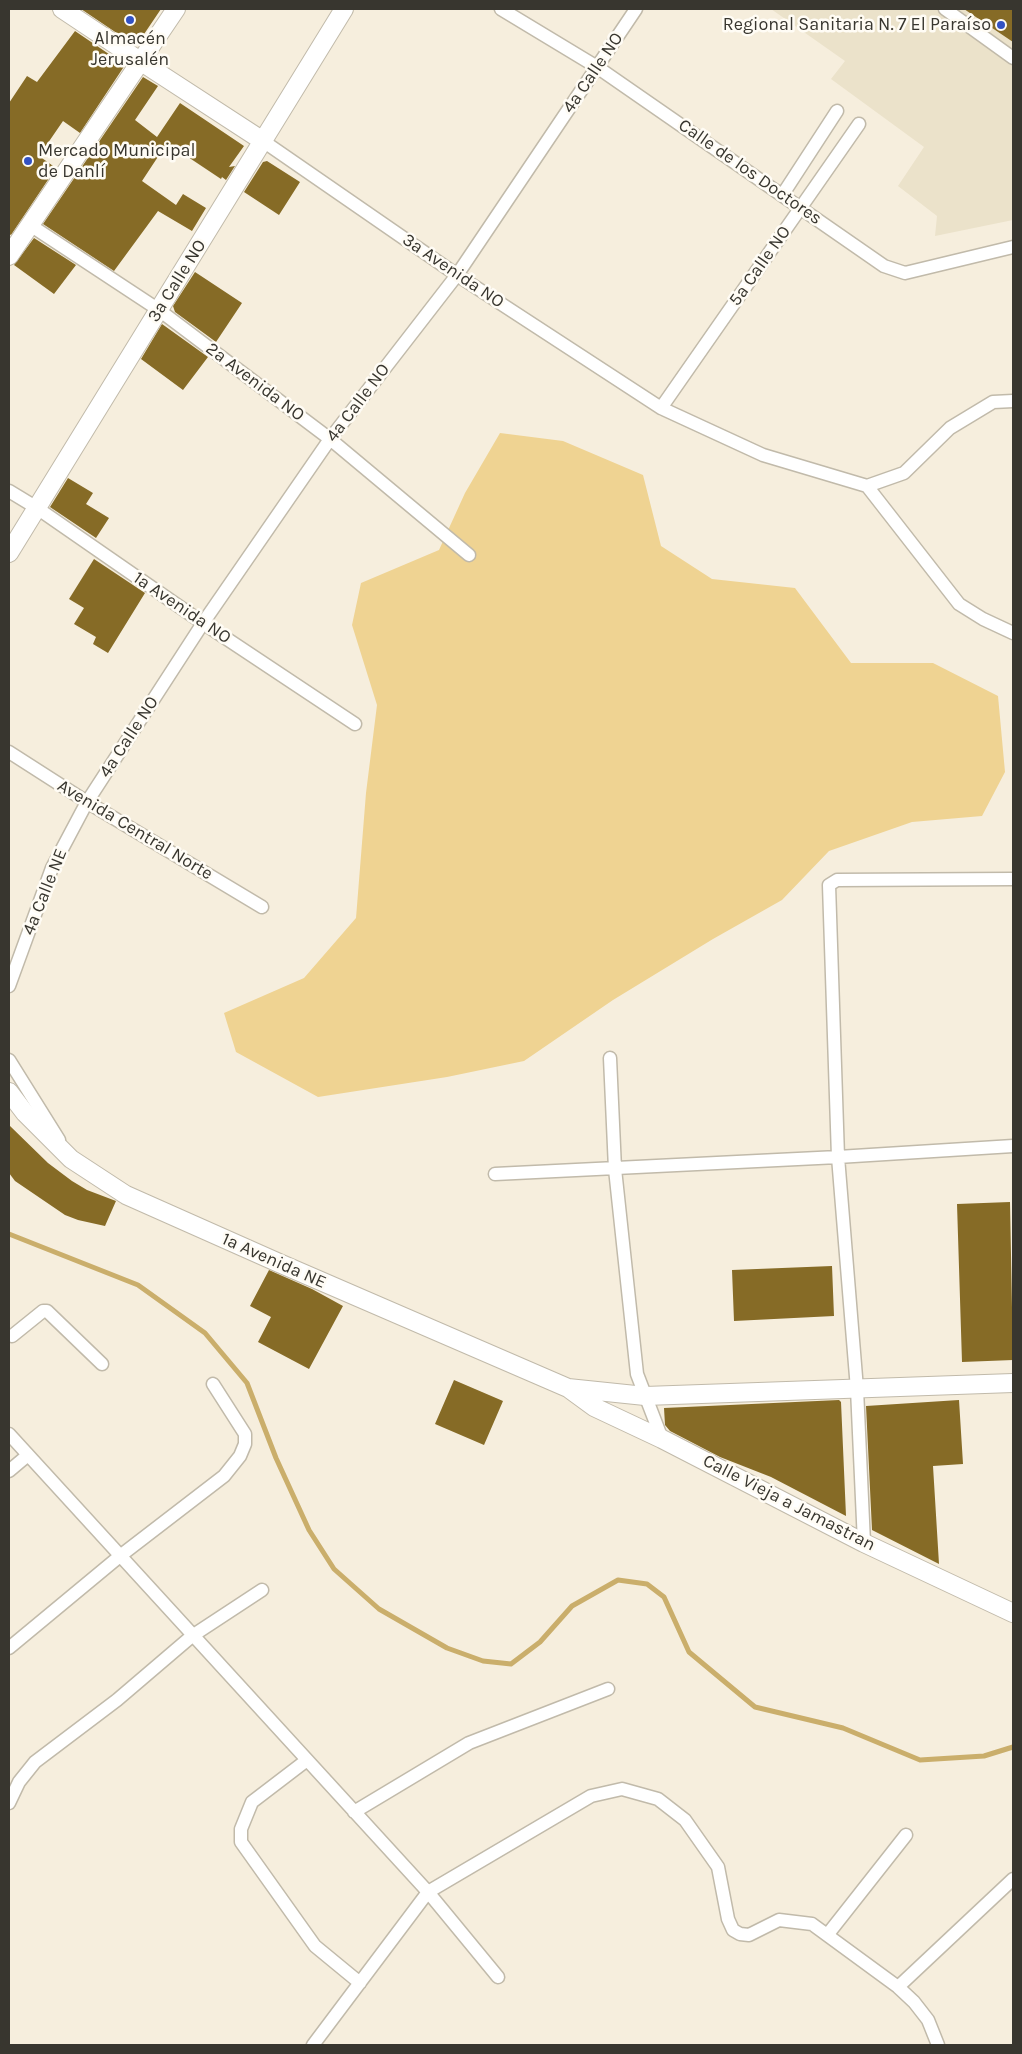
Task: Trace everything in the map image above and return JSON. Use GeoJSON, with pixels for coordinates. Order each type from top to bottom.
{"type":"FeatureCollection","features":[{"type":"Feature","properties":{"kind":"main road","name":"3a Avenida NO"},"geometry":{"type":"LineString","coordinates":[[62,9],[140,62],[264,141]]}},
{"type":"Feature","properties":{"kind":"main road"},"geometry":{"type":"LineString","coordinates":[[10,253],[176,9]]}},
{"type":"Feature","properties":{"kind":"main road","name":"3a Calle NO"},"geometry":{"type":"LineString","coordinates":[[9,554],[344,9]]}},
{"type":"Feature","properties":{"kind":"main road","name":"1a Avenida NE"},"geometry":{"type":"LineString","coordinates":[[9,1092],[25,1113],[71,1159],[126,1195],[278,1264],[568,1388]]}},
{"type":"Feature","properties":{"kind":"main road"},"geometry":{"type":"LineString","coordinates":[[568,1388],[645,1396],[1013,1383]]}},
{"type":"Feature","properties":{"kind":"main road","name":"Calle Vieja a Jamastran"},"geometry":{"type":"LineString","coordinates":[[568,1388],[594,1407],[662,1439],[864,1543],[1013,1613]]}},
{"type":"Feature","properties":{"kind":"street","name":"Calle de los Doctores"},"geometry":{"type":"LineString","coordinates":[[501,9],[597,67],[783,194],[884,266],[905,273],[1013,247]]}},
{"type":"Feature","properties":{"kind":"street","name":"4a Calle NO"},"geometry":{"type":"LineString","coordinates":[[87,802],[203,623],[330,439],[457,275],[636,9]]}},
{"type":"Feature","properties":{"kind":"street"},"geometry":{"type":"LineString","coordinates":[[945,9],[1013,58]]}},
{"type":"Feature","properties":{"kind":"street"},"geometry":{"type":"LineString","coordinates":[[783,194],[837,111]]}},
{"type":"Feature","properties":{"kind":"street","name":"5a Calle NO"},"geometry":{"type":"LineString","coordinates":[[661,408],[859,124]]}},
{"type":"Feature","properties":{"kind":"street","name":"3a Avenida NO"},"geometry":{"type":"LineString","coordinates":[[264,141],[457,275],[661,408],[763,455],[866,486]]}},
{"type":"Feature","properties":{"kind":"street","name":"2a Avenida NO"},"geometry":{"type":"LineString","coordinates":[[30,225],[159,310],[330,439],[469,555]]}},
{"type":"Feature","properties":{"kind":"street"},"geometry":{"type":"LineString","coordinates":[[1013,401],[993,402],[950,428],[904,473],[866,486],[960,604],[983,619],[1013,633]]}},
{"type":"Feature","properties":{"kind":"street","name":"1a Avenida NO"},"geometry":{"type":"LineString","coordinates":[[9,491],[356,724]]}},
{"type":"Feature","properties":{"kind":"street","name":"Avenida Central Norte"},"geometry":{"type":"LineString","coordinates":[[9,752],[87,802],[262,907]]}},
{"type":"Feature","properties":{"kind":"street","name":"4a Calle NE"},"geometry":{"type":"LineString","coordinates":[[9,986],[52,868],[87,802]]}},
{"type":"Feature","properties":{"kind":"street"},"geometry":{"type":"LineString","coordinates":[[864,1543],[858,1389],[838,1157],[829,885],[837,880],[1013,879]]}},
{"type":"Feature","properties":{"kind":"street"},"geometry":{"type":"LineString","coordinates":[[610,1058],[615,1169],[636,1374],[662,1439]]}},
{"type":"Feature","properties":{"kind":"street"},"geometry":{"type":"LineString","coordinates":[[9,1060],[71,1159]]}},
{"type":"Feature","properties":{"kind":"street"},"geometry":{"type":"LineString","coordinates":[[495,1174],[838,1157],[1013,1146]]}},
{"type":"Feature","properties":{"kind":"street"},"geometry":{"type":"LineString","coordinates":[[10,1336],[47,1310],[102,1364]]}},
{"type":"Feature","properties":{"kind":"street"},"geometry":{"type":"LineString","coordinates":[[9,1648],[120,1556],[224,1476],[240,1456],[245,1444],[245,1434],[213,1384]]}},
{"type":"Feature","properties":{"kind":"street"},"geometry":{"type":"LineString","coordinates":[[9,1434],[428,1892],[498,1977]]}},
{"type":"Feature","properties":{"kind":"street"},"geometry":{"type":"LineString","coordinates":[[9,1471],[28,1455]]}},
{"type":"Feature","properties":{"kind":"street"},"geometry":{"type":"LineString","coordinates":[[9,1804],[19,1782],[35,1762],[117,1700],[192,1636],[262,1590]]}},
{"type":"Feature","properties":{"kind":"street"},"geometry":{"type":"LineString","coordinates":[[354,1812],[469,1743],[608,1688]]}},
{"type":"Feature","properties":{"kind":"street"},"geometry":{"type":"LineString","coordinates":[[307,1760],[252,1802],[241,1829],[240,1842],[315,1946],[360,1983]]}},
{"type":"Feature","properties":{"kind":"street"},"geometry":{"type":"LineString","coordinates":[[313,2045],[428,1892],[591,1796],[622,1789],[658,1799],[685,1820],[718,1866],[729,1923],[737,1932],[744,1935],[752,1934],[779,1920],[812,1924],[898,1987],[914,2002],[928,2020],[938,2045]]}},
{"type":"Feature","properties":{"kind":"street"},"geometry":{"type":"LineString","coordinates":[[828,1934],[906,1835]]}},
{"type":"Feature","properties":{"kind":"street"},"geometry":{"type":"LineString","coordinates":[[898,1987],[1013,1879]]}},
{"type":"Feature","properties":{"kind":"shaded area"},"geometry":{"type":"Polygon","coordinates":[[[771,9],[1013,9],[1013,220],[935,236],[937,216],[898,186],[924,147],[831,79],[845,61],[771,9]]]}},
{"type":"Feature","properties":{"kind":"shaded area"},"geometry":{"type":"Polygon","coordinates":[[[500,433],[563,441],[643,475],[661,546],[712,579],[795,588],[851,663],[933,663],[998,696],[1005,772],[982,816],[912,822],[829,851],[782,900],[713,939],[613,1000],[524,1061],[447,1077],[318,1097],[236,1052],[224,1013],[304,978],[356,918],[366,793],[377,705],[352,625],[361,583],[439,550],[465,493],[500,433]]]}},
{"type":"Feature","properties":{"kind":"building","name":"Almacén Jerusalén"},"geometry":{"type":"Polygon","coordinates":[[[81,9],[161,9],[136,46],[81,9]]]}},
{"type":"Feature","properties":{"kind":"building","name":"Regional Sanitaria N. 7 El Paraíso"},"geometry":{"type":"Polygon","coordinates":[[[964,9],[1013,9],[1013,42],[964,9]]]}},
{"type":"Feature","properties":{"kind":"building"},"geometry":{"type":"Polygon","coordinates":[[[75,31],[125,65],[80,133],[63,121],[39,156],[56,168],[11,235],[9,234],[9,103],[27,76],[37,82],[75,31]]]}},
{"type":"Feature","properties":{"kind":"building"},"geometry":{"type":"Polygon","coordinates":[[[143,77],[158,86],[135,120],[157,137],[180,103],[244,146],[229,167],[235,166],[226,180],[222,177],[221,179],[167,143],[142,181],[176,205],[183,194],[206,208],[192,231],[158,211],[114,271],[43,224],[143,77]]]}},
{"type":"Feature","properties":{"kind":"building"},"geometry":{"type":"Polygon","coordinates":[[[267,161],[300,182],[279,215],[244,192],[263,162],[267,161]]]}},
{"type":"Feature","properties":{"kind":"building"},"geometry":{"type":"Polygon","coordinates":[[[34,238],[76,265],[54,294],[14,265],[34,238]]]}},
{"type":"Feature","properties":{"kind":"building"},"geometry":{"type":"Polygon","coordinates":[[[195,272],[242,303],[216,342],[175,312],[173,306],[195,272]]]}},
{"type":"Feature","properties":{"kind":"building"},"geometry":{"type":"Polygon","coordinates":[[[162,324],[208,357],[183,390],[141,359],[162,324]]]}},
{"type":"Feature","properties":{"kind":"building"},"geometry":{"type":"Polygon","coordinates":[[[68,478],[93,493],[86,504],[109,518],[96,538],[50,507],[68,478]]]}},
{"type":"Feature","properties":{"kind":"building"},"geometry":{"type":"Polygon","coordinates":[[[94,559],[145,593],[108,653],[93,644],[96,637],[74,624],[84,608],[69,599],[94,559]]]}},
{"type":"Feature","properties":{"kind":"building"},"geometry":{"type":"Polygon","coordinates":[[[9,1125],[48,1163],[72,1181],[87,1190],[116,1201],[105,1226],[65,1215],[15,1181],[9,1173],[9,1125]]]}},
{"type":"Feature","properties":{"kind":"building"},"geometry":{"type":"Polygon","coordinates":[[[1010,1202],[1013,1360],[962,1362],[957,1204],[1010,1202]]]}},
{"type":"Feature","properties":{"kind":"building"},"geometry":{"type":"Polygon","coordinates":[[[832,1266],[834,1316],[734,1321],[732,1270],[832,1266]]]}},
{"type":"Feature","properties":{"kind":"building"},"geometry":{"type":"Polygon","coordinates":[[[269,1270],[312,1289],[343,1306],[309,1369],[258,1342],[271,1317],[250,1306],[269,1270]]]}},
{"type":"Feature","properties":{"kind":"building"},"geometry":{"type":"Polygon","coordinates":[[[454,1380],[503,1401],[484,1445],[435,1424],[454,1380]]]}},
{"type":"Feature","properties":{"kind":"building"},"geometry":{"type":"Polygon","coordinates":[[[839,1400],[841,1402],[846,1516],[771,1477],[720,1457],[670,1431],[665,1425],[664,1408],[839,1400]]]}},
{"type":"Feature","properties":{"kind":"building"},"geometry":{"type":"Polygon","coordinates":[[[959,1400],[963,1464],[933,1466],[939,1564],[872,1530],[866,1406],[959,1400]]]}},
{"type":"Feature","properties":{"kind":"waterway"},"geometry":{"type":"LineString","coordinates":[[9,1234],[138,1285],[205,1333],[247,1383],[276,1458],[309,1530],[334,1569],[379,1609],[447,1648],[483,1661],[511,1664],[540,1642],[572,1606],[618,1580],[647,1584],[664,1597],[689,1652],[755,1707],[843,1728],[920,1760],[984,1756],[1013,1747]]}},
{"type":"Feature","properties":{"kind":"place","name":"Almacén Jerusalén"},"geometry":{"type":"Point","coordinates":[130,20]}},
{"type":"Feature","properties":{"kind":"place","name":"Regional Sanitaria N. 7 El Paraíso"},"geometry":{"type":"Point","coordinates":[1001,25]}},
{"type":"Feature","properties":{"kind":"place","name":"Mercado Municipal de Danlí"},"geometry":{"type":"Point","coordinates":[28,161]}}]}
